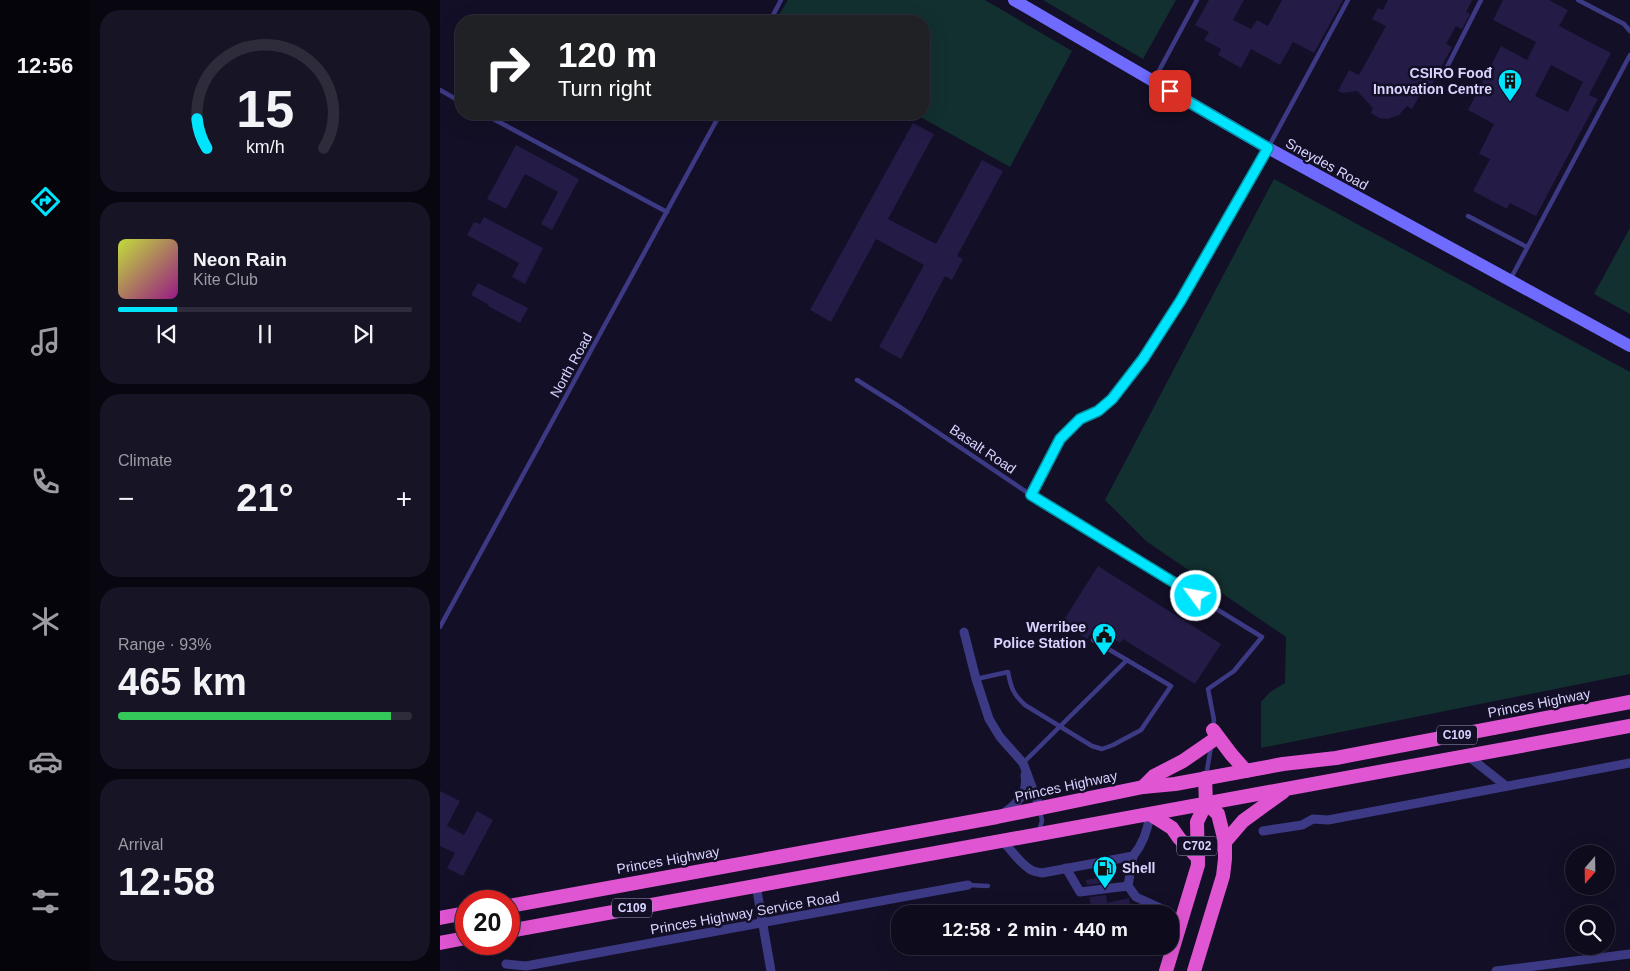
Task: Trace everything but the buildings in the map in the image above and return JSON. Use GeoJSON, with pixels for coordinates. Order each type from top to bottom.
{"type":"FeatureCollection","features":[{"type":"Feature","properties":{"kind":"highway","name":"Princes Highway"},"geometry":{"type":"LineString","coordinates":[[520,904],[997,817],[1143,786],[1175,784],[1283,764],[1336,758],[1630,702]]}},
{"type":"Feature","properties":{"kind":"highway","name":"C109"},"geometry":{"type":"LineString","coordinates":[[520,928],[1630,726]]}},
{"type":"Feature","properties":{"kind":"highway"},"geometry":{"type":"LineString","coordinates":[[1143,786],[1154,776],[1183,761],[1212,736],[1246,771]]}},
{"type":"Feature","properties":{"kind":"highway","name":"C702"},"geometry":{"type":"LineString","coordinates":[[1166,971],[1198,865],[1198,819],[1206,803],[1205,778]]}},
{"type":"Feature","properties":{"kind":"highway"},"geometry":{"type":"LineString","coordinates":[[1226,842],[1243,821],[1288,788]]}},
{"type":"Feature","properties":{"kind":"highway","name":"C702"},"geometry":{"type":"LineString","coordinates":[[1194,971],[1222,876],[1225,859],[1226,842],[1218,814],[1206,803]]}},
{"type":"Feature","properties":{"kind":"highway"},"geometry":{"type":"LineString","coordinates":[[1150,814],[1172,828],[1178,838],[1198,858]]}},
{"type":"Feature","properties":{"kind":"highway"},"geometry":{"type":"LineString","coordinates":[[752,861],[756,885]]}},
{"type":"Feature","properties":{"kind":"highway"},"geometry":{"type":"LineString","coordinates":[[440,918],[455,916]]}},
{"type":"Feature","properties":{"kind":"highway"},"geometry":{"type":"LineString","coordinates":[[440,943],[455,940]]}},
{"type":"Feature","properties":{"kind":"main road","name":"Sneydes Road"},"geometry":{"type":"LineString","coordinates":[[1014,0],[1268,148],[1630,346]]}},
{"type":"Feature","properties":{"kind":"street"},"geometry":{"type":"LineString","coordinates":[[964,632],[988,719],[1000,737],[1023,762],[1040,808]]}},
{"type":"Feature","properties":{"kind":"street"},"geometry":{"type":"LineString","coordinates":[[1468,756],[1506,786]]}},
{"type":"Feature","properties":{"kind":"street"},"geometry":{"type":"LineString","coordinates":[[997,817],[1016,805],[1023,794],[1027,783],[1023,762]]}},
{"type":"Feature","properties":{"kind":"street"},"geometry":{"type":"LineString","coordinates":[[1263,831],[1302,825],[1313,819],[1328,820],[1630,763]]}},
{"type":"Feature","properties":{"kind":"street"},"geometry":{"type":"LineString","coordinates":[[1150,814],[1148,828],[1138,850],[1133,856],[1128,886],[1136,897],[1167,911],[1181,922]]}},
{"type":"Feature","properties":{"kind":"street"},"geometry":{"type":"LineString","coordinates":[[1002,841],[1031,870],[1042,873],[1133,856]]}},
{"type":"Feature","properties":{"kind":"street"},"geometry":{"type":"LineString","coordinates":[[1066,868],[1080,892],[1128,886]]}},
{"type":"Feature","properties":{"kind":"street"},"geometry":{"type":"LineString","coordinates":[[756,885],[771,971]]}},
{"type":"Feature","properties":{"kind":"street","name":"Princes Highway Service Road"},"geometry":{"type":"LineString","coordinates":[[506,964],[526,966],[968,886]]}},
{"type":"Feature","properties":{"kind":"street"},"geometry":{"type":"LineString","coordinates":[[1496,971],[1630,954]]}},
{"type":"Feature","properties":{"kind":"lane"},"geometry":{"type":"LineString","coordinates":[[773,15],[781,0]]}},
{"type":"Feature","properties":{"kind":"lane"},"geometry":{"type":"LineString","coordinates":[[1154,82],[1197,0]]}},
{"type":"Feature","properties":{"kind":"lane"},"geometry":{"type":"LineString","coordinates":[[1031,495],[1060,439],[1080,419],[1098,411],[1112,399],[1143,359],[1181,300],[1268,148],[1348,0]]}},
{"type":"Feature","properties":{"kind":"lane"},"geometry":{"type":"LineString","coordinates":[[1445,71],[1481,0]]}},
{"type":"Feature","properties":{"kind":"lane"},"geometry":{"type":"LineString","coordinates":[[1578,0],[1624,24],[1630,31]]}},
{"type":"Feature","properties":{"kind":"lane"},"geometry":{"type":"LineString","coordinates":[[1509,281],[1630,55]]}},
{"type":"Feature","properties":{"kind":"lane"},"geometry":{"type":"LineString","coordinates":[[440,90],[455,99]]}},
{"type":"Feature","properties":{"kind":"lane"},"geometry":{"type":"LineString","coordinates":[[495,120],[668,212]]}},
{"type":"Feature","properties":{"kind":"lane","name":"North Road"},"geometry":{"type":"LineString","coordinates":[[440,626],[717,120]]}},
{"type":"Feature","properties":{"kind":"lane"},"geometry":{"type":"LineString","coordinates":[[1468,216],[1527,248]]}},
{"type":"Feature","properties":{"kind":"lane","name":"Basalt Road"},"geometry":{"type":"LineString","coordinates":[[857,380],[1031,495],[1262,636],[1234,671],[1208,690],[1214,720],[1205,778]]}},
{"type":"Feature","properties":{"kind":"lane"},"geometry":{"type":"LineString","coordinates":[[976,679],[1008,672],[1012,689],[1016,696],[1026,705],[1092,746],[1102,749],[1113,746],[1141,730],[1170,686],[1094,640]]}},
{"type":"Feature","properties":{"kind":"lane"},"geometry":{"type":"LineString","coordinates":[[1023,762],[1127,660]]}},
{"type":"Feature","properties":{"kind":"lane"},"geometry":{"type":"LineString","coordinates":[[1036,834],[1041,827],[1042,821],[1040,808]]}},
{"type":"Feature","properties":{"kind":"lane","name":"Princes Highway Service Road"},"geometry":{"type":"LineString","coordinates":[[968,886],[988,886]]}},
{"type":"Feature","properties":{"kind":"green space"},"geometry":{"type":"Polygon","coordinates":[[[788,0],[985,0],[1072,51],[1010,167],[926,120],[930,120],[930,15],[779,15],[788,0]]]}},
{"type":"Feature","properties":{"kind":"green space"},"geometry":{"type":"Polygon","coordinates":[[[1043,0],[1176,0],[1143,59],[1043,0]]]}},
{"type":"Feature","properties":{"kind":"green space"},"geometry":{"type":"Polygon","coordinates":[[[1274,179],[1630,372],[1630,674],[1261,748],[1261,702],[1270,692],[1285,683],[1286,637],[1146,541],[1105,500],[1274,179]]]}},
{"type":"Feature","properties":{"kind":"green space"},"geometry":{"type":"Polygon","coordinates":[[[1630,228],[1630,314],[1594,294],[1630,228]]]}},
{"type":"Feature","properties":{"kind":"place","name":"CSIRO Foođ Innovation Centre"},"geometry":{"type":"Point","coordinates":[1510,102]}},
{"type":"Feature","properties":{"kind":"place","name":"Werribee Police Station"},"geometry":{"type":"Point","coordinates":[1104,656]}},
{"type":"Feature","properties":{"kind":"place","name":"Shell"},"geometry":{"type":"Point","coordinates":[1105,889]}},
{"type":"Feature","properties":{"kind":"route"},"geometry":{"type":"LineString","coordinates":[[1170,91],[1268,148],[1181,300],[1143,359],[1112,399],[1098,411],[1080,419],[1060,439],[1031,495],[1196,596]]}}]}
